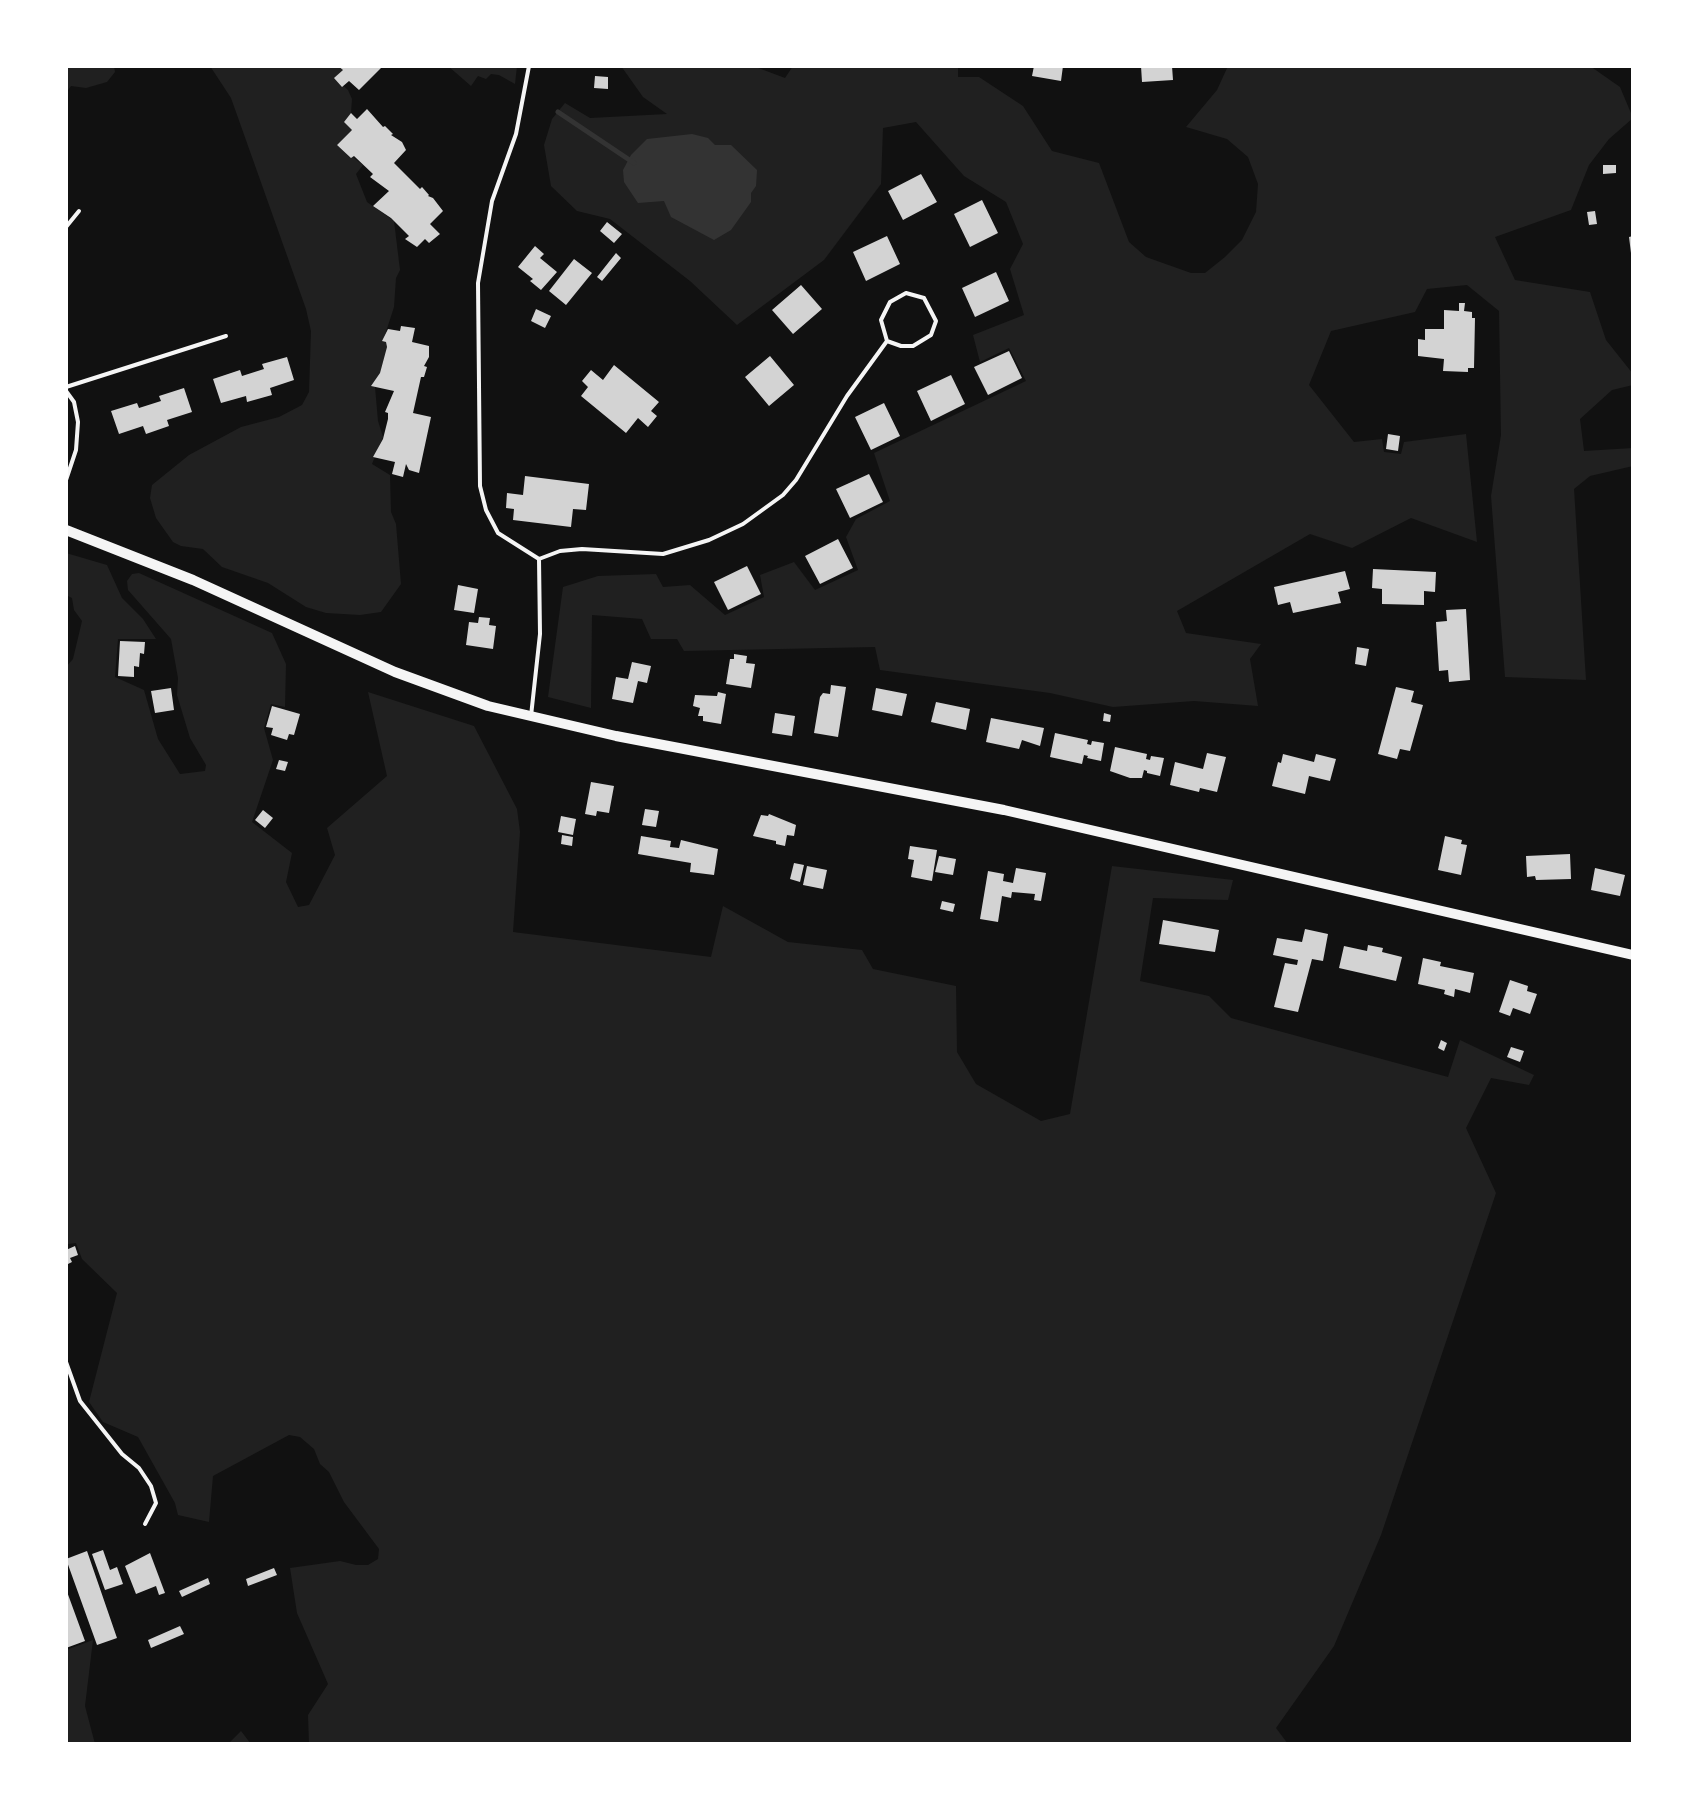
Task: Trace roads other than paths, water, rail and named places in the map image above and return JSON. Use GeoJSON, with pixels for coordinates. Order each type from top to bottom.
{"type":"FeatureCollection","features":[{"type":"Feature","properties":{"kind":"main road"},"geometry":{"type":"LineString","coordinates":[[66,531],[193,580],[395,672],[447,693],[531,717],[1004,810],[1633,955]]}},
{"type":"Feature","properties":{"kind":"lane"},"geometry":{"type":"LineString","coordinates":[[529,66],[516,134],[492,201],[478,282],[480,486],[486,510],[498,534],[539,558],[560,551],[582,549],[663,554],[709,540],[743,524],[783,495],[796,480],[847,396],[887,340]]}},
{"type":"Feature","properties":{"kind":"lane"},"geometry":{"type":"LineString","coordinates":[[66,227],[79,211]]}},
{"type":"Feature","properties":{"kind":"lane"},"geometry":{"type":"LineString","coordinates":[[906,293],[924,298],[936,321],[930,335],[913,346],[901,346],[887,340],[881,320],[890,302],[906,293]]}},
{"type":"Feature","properties":{"kind":"lane"},"geometry":{"type":"LineString","coordinates":[[66,480],[76,450],[78,422],[74,402],[66,389],[226,336]]}},
{"type":"Feature","properties":{"kind":"lane"},"geometry":{"type":"LineString","coordinates":[[531,717],[540,634],[539,558]]}},
{"type":"Feature","properties":{"kind":"lane"},"geometry":{"type":"LineString","coordinates":[[66,1362],[80,1401],[122,1454],[139,1468],[151,1486],[156,1503],[145,1524]]}},
{"type":"Feature","properties":{"kind":"waterway"},"geometry":{"type":"LineString","coordinates":[[558,112],[634,163]]}}]}
